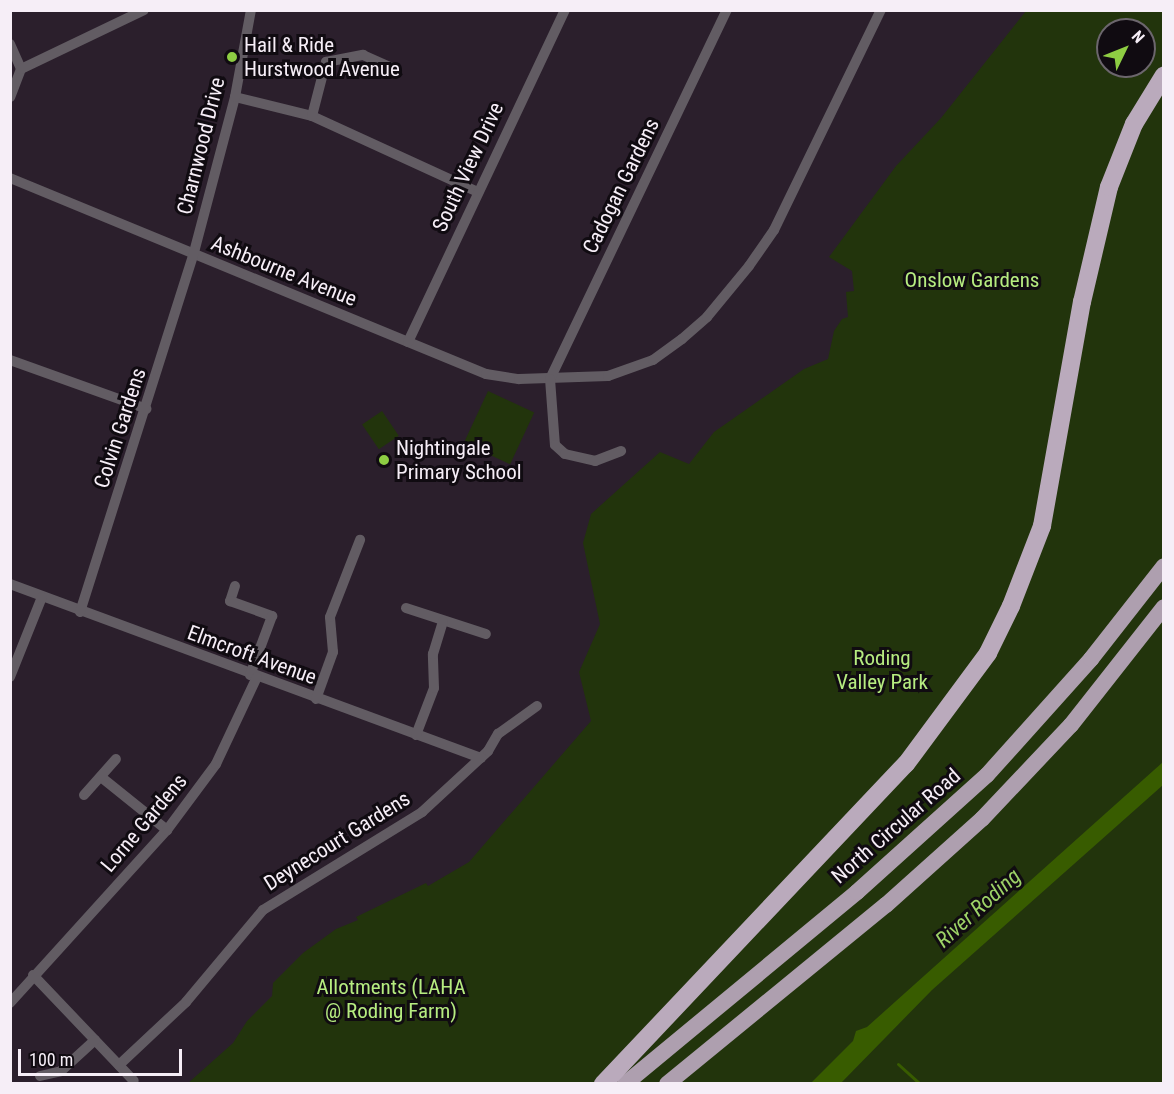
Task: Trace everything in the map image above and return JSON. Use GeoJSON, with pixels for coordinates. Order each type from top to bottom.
{"type":"FeatureCollection","features":[{"type":"Feature","properties":{"kind":"highway"},"geometry":{"type":"LineString","coordinates":[[603,1083],[694,984],[878,794],[939,724],[988,653],[1011,606],[1042,526],[1101,215],[1121,152],[1163,75]]}},
{"type":"Feature","properties":{"kind":"highway","name":"North Circular Road"},"geometry":{"type":"LineString","coordinates":[[625,1083],[714,1007],[857,892],[987,775],[1090,659],[1164,566]]}},
{"type":"Feature","properties":{"kind":"highway"},"geometry":{"type":"LineString","coordinates":[[667,1083],[886,905],[982,819],[1071,725],[1164,607]]}},
{"type":"Feature","properties":{"kind":"street"},"geometry":{"type":"LineString","coordinates":[[10,97],[21,69],[144,10]]}},
{"type":"Feature","properties":{"kind":"street","name":"Charnwood Drive"},"geometry":{"type":"LineString","coordinates":[[193,256],[235,97],[251,10]]}},
{"type":"Feature","properties":{"kind":"street","name":"South View Drive"},"geometry":{"type":"LineString","coordinates":[[408,342],[565,10]]}},
{"type":"Feature","properties":{"kind":"street","name":"Cadogan Gardens"},"geometry":{"type":"LineString","coordinates":[[550,379],[727,10]]}},
{"type":"Feature","properties":{"kind":"street"},"geometry":{"type":"LineString","coordinates":[[621,451],[595,461],[565,454],[555,445],[550,379],[608,376],[654,360],[714,309],[774,230],[881,10]]}},
{"type":"Feature","properties":{"kind":"street"},"geometry":{"type":"LineString","coordinates":[[10,45],[21,69]]}},
{"type":"Feature","properties":{"kind":"street"},"geometry":{"type":"LineString","coordinates":[[312,116],[326,62],[363,56],[395,69]]}},
{"type":"Feature","properties":{"kind":"street"},"geometry":{"type":"LineString","coordinates":[[235,97],[312,116],[478,192]]}},
{"type":"Feature","properties":{"kind":"street","name":"Ashbourne Avenue"},"geometry":{"type":"LineString","coordinates":[[10,178],[193,256],[486,374],[550,379]]}},
{"type":"Feature","properties":{"kind":"street","name":"Colvin Gardens"},"geometry":{"type":"LineString","coordinates":[[80,612],[147,409],[193,256]]}},
{"type":"Feature","properties":{"kind":"street"},"geometry":{"type":"LineString","coordinates":[[10,360],[147,409]]}},
{"type":"Feature","properties":{"kind":"street"},"geometry":{"type":"LineString","coordinates":[[316,699],[333,652],[330,617],[360,540]]}},
{"type":"Feature","properties":{"kind":"street","name":"Elmcroft Avenue"},"geometry":{"type":"LineString","coordinates":[[10,584],[253,676],[481,758]]}},
{"type":"Feature","properties":{"kind":"street","name":"Lorne Gardens"},"geometry":{"type":"LineString","coordinates":[[10,1003],[167,830],[216,764],[253,676],[272,616],[230,601],[235,585]]}},
{"type":"Feature","properties":{"kind":"street"},"geometry":{"type":"LineString","coordinates":[[10,677],[42,597]]}},
{"type":"Feature","properties":{"kind":"street"},"geometry":{"type":"LineString","coordinates":[[406,608],[486,634]]}},
{"type":"Feature","properties":{"kind":"street"},"geometry":{"type":"LineString","coordinates":[[416,735],[434,688],[433,654],[443,621]]}},
{"type":"Feature","properties":{"kind":"street","name":"Deynecourt Gardens"},"geometry":{"type":"LineString","coordinates":[[119,1065],[186,1002],[263,910],[408,823],[481,758],[498,734],[537,706]]}},
{"type":"Feature","properties":{"kind":"street"},"geometry":{"type":"LineString","coordinates":[[84,795],[116,759]]}},
{"type":"Feature","properties":{"kind":"street"},"geometry":{"type":"LineString","coordinates":[[101,777],[167,830]]}},
{"type":"Feature","properties":{"kind":"street"},"geometry":{"type":"LineString","coordinates":[[33,975],[134,1081]]}},
{"type":"Feature","properties":{"kind":"street"},"geometry":{"type":"LineString","coordinates":[[40,1076],[61,1071],[95,1040]]}},
{"type":"Feature","properties":{"kind":"green space","name":"Roding Valley Park"},"geometry":{"type":"Polygon","coordinates":[[[1026,11],[1163,11],[1163,1083],[187,1084],[233,1043],[247,1021],[272,996],[273,983],[303,953],[336,929],[358,920],[356,917],[426,883],[428,886],[469,862],[591,721],[579,672],[600,624],[583,543],[591,514],[660,452],[689,464],[714,432],[804,369],[828,359],[834,331],[842,319],[848,317],[846,292],[854,291],[852,271],[829,257],[896,166],[941,118],[1026,11]]]}},
{"type":"Feature","properties":{"kind":"green space"},"geometry":{"type":"Polygon","coordinates":[[[488,391],[534,413],[510,464],[464,443],[488,391]]]}},
{"type":"Feature","properties":{"kind":"green space"},"geometry":{"type":"Polygon","coordinates":[[[382,411],[399,436],[379,449],[362,424],[382,411]]]}},
{"type":"Feature","properties":{"kind":"shaded area"},"geometry":{"type":"Polygon","coordinates":[[[1163,762],[1163,785],[932,990],[841,1083],[811,1083],[853,1041],[856,1031],[867,1027],[1163,762]]]}},
{"type":"Feature","properties":{"kind":"waterway"},"geometry":{"type":"LineString","coordinates":[[898,1064],[920,1084]]}},
{"type":"Feature","properties":{"kind":"place","name":"Hail & Ride Hurstwood Avenue"},"geometry":{"type":"Point","coordinates":[232,57]}},
{"type":"Feature","properties":{"kind":"place","name":"Nightingale Primary School"},"geometry":{"type":"Point","coordinates":[384,460]}},
{"type":"Feature","properties":{"kind":"park label","name":"Onslow Gardens"},"geometry":{"type":"Point","coordinates":[972,280]}},
{"type":"Feature","properties":{"kind":"park label","name":"Allotments (LAHA @ Roding Farm)"},"geometry":{"type":"Point","coordinates":[391,999]}},
{"type":"Feature","properties":{"kind":"water label","name":"River Roding"},"geometry":{"type":"Point","coordinates":[978,908]}}]}
